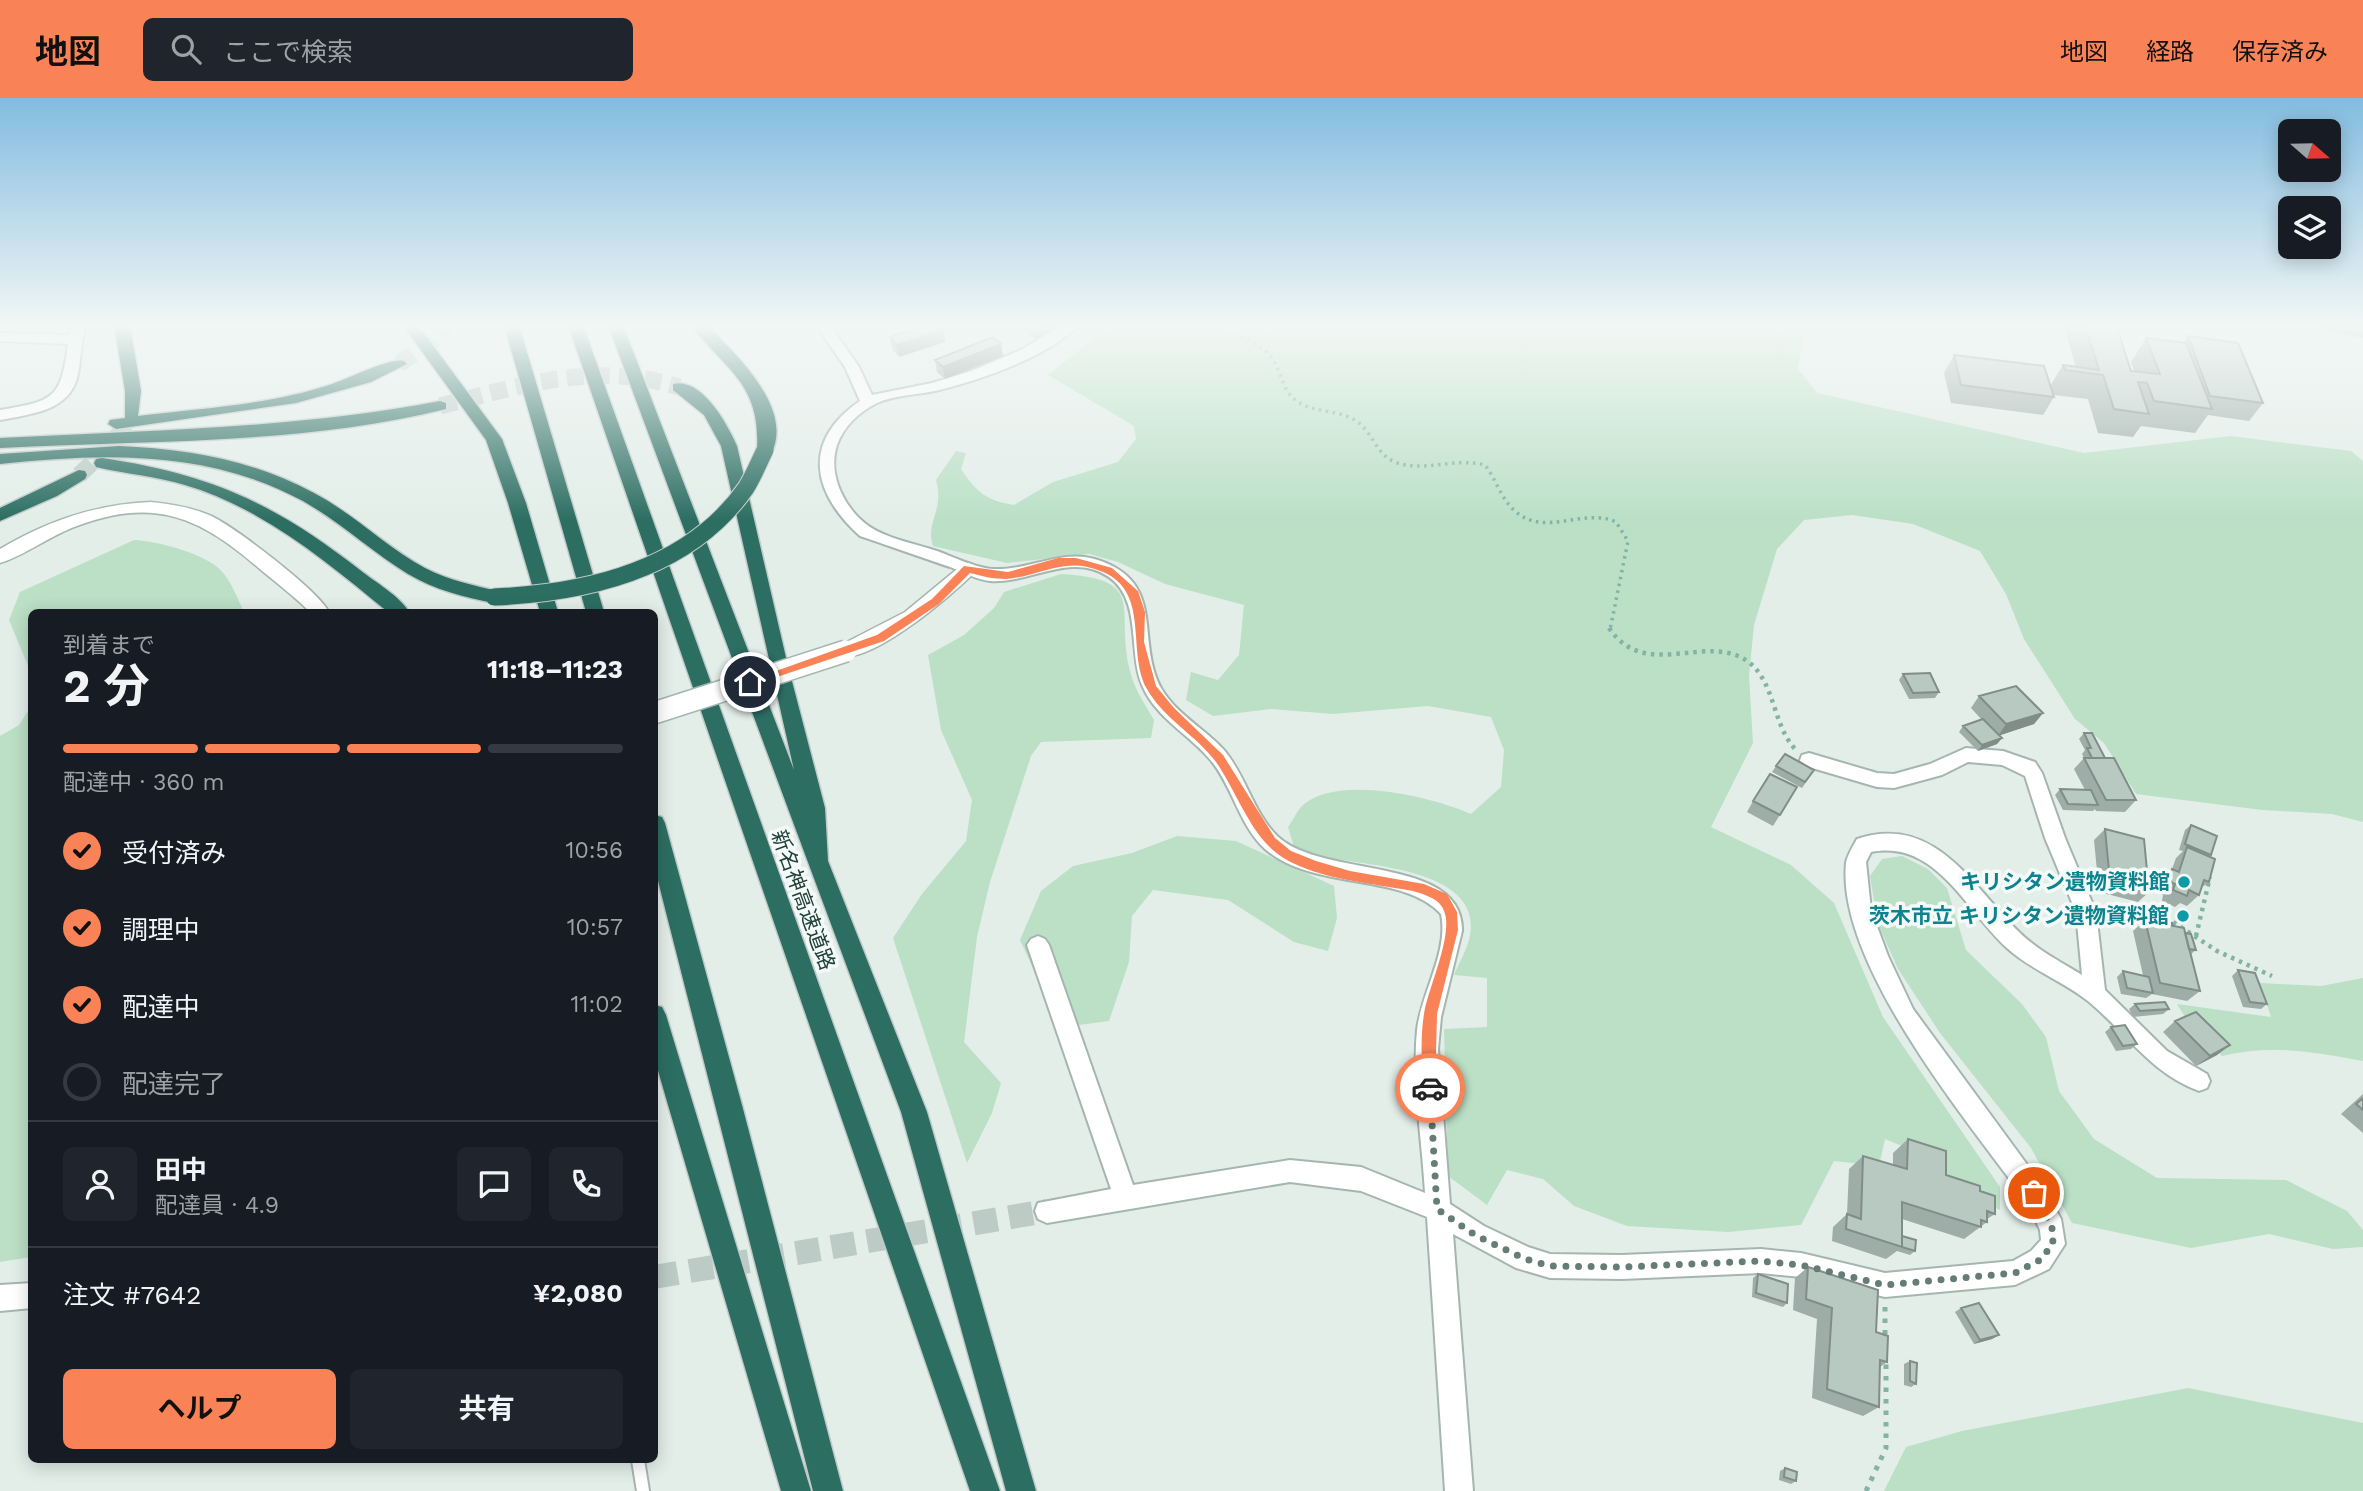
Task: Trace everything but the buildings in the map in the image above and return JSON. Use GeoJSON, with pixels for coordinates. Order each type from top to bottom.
{"type":"FeatureCollection","features":[{"type":"Feature","properties":{"kind":"highway"},"geometry":{"type":"LineString","coordinates":[[131,415],[133,390]]}},
{"type":"Feature","properties":{"kind":"highway"},"geometry":{"type":"LineString","coordinates":[[0,443],[298,399],[331,390]]}},
{"type":"Feature","properties":{"kind":"highway"},"geometry":{"type":"LineString","coordinates":[[458,390],[494,439],[517,503],[548,609]]}},
{"type":"Feature","properties":{"kind":"highway"},"geometry":{"type":"LineString","coordinates":[[530,390],[594,609]]}},
{"type":"Feature","properties":{"kind":"highway","name":"新名神高速道路"},"geometry":{"type":"LineString","coordinates":[[598,390],[985,1491]]}},
{"type":"Feature","properties":{"kind":"highway"},"geometry":{"type":"LineString","coordinates":[[640,390],[914,1112],[1021,1491]]}},
{"type":"Feature","properties":{"kind":"highway"},"geometry":{"type":"LineString","coordinates":[[685,390],[693,394],[716,417],[737,471],[777,662],[814,808],[817,861]]}},
{"type":"Feature","properties":{"kind":"highway"},"geometry":{"type":"LineString","coordinates":[[0,460],[130,452],[165,454],[227,464],[284,483],[311,498],[416,573],[468,593],[494,597],[533,597],[583,589],[644,569],[679,550],[730,510],[757,471],[765,450],[768,429],[757,390]]}},
{"type":"Feature","properties":{"kind":"highway"},"geometry":{"type":"LineString","coordinates":[[0,443],[282,430],[363,421],[440,406]]}},
{"type":"Feature","properties":{"kind":"highway"},"geometry":{"type":"LineString","coordinates":[[0,460],[104,463],[169,474],[218,488],[279,518],[396,609]]}},
{"type":"Feature","properties":{"kind":"highway"},"geometry":{"type":"LineString","coordinates":[[0,515],[51,492],[79,475]]}},
{"type":"Feature","properties":{"kind":"highway"},"geometry":{"type":"LineString","coordinates":[[658,838],[730,1105],[828,1491]]}},
{"type":"Feature","properties":{"kind":"highway"},"geometry":{"type":"LineString","coordinates":[[658,1028],[796,1491]]}},
{"type":"Feature","properties":{"kind":"street"},"geometry":{"type":"LineString","coordinates":[[0,415],[34,408],[58,398],[64,390]]}},
{"type":"Feature","properties":{"kind":"street"},"geometry":{"type":"LineString","coordinates":[[863,390],[868,402]]}},
{"type":"Feature","properties":{"kind":"street"},"geometry":{"type":"LineString","coordinates":[[914,390],[868,402],[835,432],[826,450],[836,504],[851,521],[866,532],[989,575],[1008,575],[1058,562],[1076,561],[1095,564],[1121,579],[1135,593],[1140,612],[1139,642],[1152,687],[1170,711],[1219,758],[1271,842],[1287,855],[1314,865],[1350,876],[1424,889],[1442,898],[1451,912],[1452,930],[1430,1014],[1427,1049],[1459,1491]]}},
{"type":"Feature","properties":{"kind":"street"},"geometry":{"type":"LineString","coordinates":[[0,557],[50,530],[103,512],[129,508],[184,513],[203,520],[230,537],[271,568],[317,609]]}},
{"type":"Feature","properties":{"kind":"street"},"geometry":{"type":"LineString","coordinates":[[658,712],[880,638],[936,601],[968,569]]}},
{"type":"Feature","properties":{"kind":"street"},"geometry":{"type":"LineString","coordinates":[[1809,760],[1877,780],[1894,781],[1935,770],[1966,755],[2020,762],[2033,773],[2054,838],[2086,912],[2095,994]]}},
{"type":"Feature","properties":{"kind":"street"},"geometry":{"type":"LineString","coordinates":[[1047,1210],[1290,1171],[1361,1179],[1437,1209],[1475,1235],[1525,1259],[1550,1266],[1622,1267],[1761,1261],[1801,1265],[1885,1285],[2015,1273],[2040,1260],[2053,1244],[2052,1228],[2034,1193],[1905,1016],[1861,910],[1856,862],[1864,845],[1880,839],[1904,841],[1928,852],[1958,879],[2015,942],[2095,994],[2159,1058],[2199,1081]]}},
{"type":"Feature","properties":{"kind":"street"},"geometry":{"type":"LineString","coordinates":[[1038,945],[1126,1198]]}},
{"type":"Feature","properties":{"kind":"street"},"geometry":{"type":"LineString","coordinates":[[0,1298],[28,1295]]}},
{"type":"Feature","properties":{"kind":"lane"},"geometry":{"type":"LineString","coordinates":[[638,1463],[643,1491]]}},
{"type":"Feature","properties":{"kind":"path"},"geometry":{"type":"LineString","coordinates":[[1287,390],[1293,399],[1308,407],[1344,415],[1359,423],[1386,457],[1397,462],[1433,466],[1464,461],[1485,465],[1511,508],[1520,516],[1554,523],[1590,516],[1617,520],[1625,529],[1628,541],[1608,627],[1612,638],[1631,649],[1663,656],[1720,653],[1751,664],[1763,677],[1777,724],[1789,744],[1809,760]]}},
{"type":"Feature","properties":{"kind":"path"},"geometry":{"type":"LineString","coordinates":[[2196,936],[2211,869]]}},
{"type":"Feature","properties":{"kind":"path"},"geometry":{"type":"LineString","coordinates":[[2086,912],[2170,920],[2227,956],[2272,976]]}},
{"type":"Feature","properties":{"kind":"path"},"geometry":{"type":"LineString","coordinates":[[1866,1491],[1886,1448],[1885,1285]]}},
{"type":"Feature","properties":{"kind":"green space"},"geometry":{"type":"Polygon","coordinates":[[[1073,390],[1815,390],[1817,393],[2084,453],[2231,436],[2351,451],[2363,461],[2363,822],[2332,814],[2262,810],[2136,794],[2104,743],[2075,719],[2024,639],[2006,594],[1980,551],[1913,524],[1852,515],[1804,520],[1777,549],[1754,625],[1749,676],[1753,743],[1711,827],[1791,865],[1834,903],[1883,1017],[2000,1187],[2000,1210],[1940,1181],[1941,1162],[1885,1139],[1879,1166],[1834,1161],[1801,1225],[1728,1232],[1627,1226],[1574,1206],[1543,1179],[1507,1170],[1487,1205],[1448,1176],[1444,1029],[1487,1027],[1487,978],[1454,975],[1469,940],[1469,913],[1459,897],[1442,884],[1420,875],[1326,857],[1294,847],[1288,827],[1303,805],[1319,796],[1339,791],[1362,790],[1410,796],[1471,814],[1501,787],[1504,750],[1491,717],[1428,706],[1333,714],[1271,709],[1213,716],[1186,700],[1191,672],[1218,680],[1239,655],[1244,605],[1165,584],[1118,562],[1089,554],[1007,563],[933,546],[931,530],[938,500],[936,480],[956,451],[966,453],[961,469],[977,490],[996,501],[1014,505],[1053,482],[1118,462],[1136,439],[1134,426],[1073,390]]]}},
{"type":"Feature","properties":{"kind":"green space"},"geometry":{"type":"Polygon","coordinates":[[[134,540],[169,546],[207,560],[227,578],[243,609],[28,609],[28,666],[9,620],[20,592],[134,540]]]}},
{"type":"Feature","properties":{"kind":"green space"},"geometry":{"type":"Polygon","coordinates":[[[1061,574],[1106,582],[1117,590],[1124,612],[1129,667],[1139,695],[1154,720],[1151,738],[1041,742],[1031,756],[990,882],[977,937],[964,1042],[1001,1083],[992,1113],[967,1163],[893,938],[922,894],[966,841],[972,800],[941,730],[928,655],[964,635],[994,608],[1004,592],[1061,574]]]}},
{"type":"Feature","properties":{"kind":"green space"},"geometry":{"type":"Polygon","coordinates":[[[28,711],[28,1257],[0,1262],[0,736],[19,725],[28,711]]]}},
{"type":"Feature","properties":{"kind":"green space"},"geometry":{"type":"Polygon","coordinates":[[[1177,836],[1236,841],[1334,886],[1337,918],[1328,951],[1294,942],[1228,900],[1153,890],[1132,916],[1129,962],[1109,1021],[1071,1026],[1040,983],[1020,940],[1041,891],[1073,866],[1132,853],[1177,836]]]}},
{"type":"Feature","properties":{"kind":"green space"},"geometry":{"type":"Polygon","coordinates":[[[1902,856],[1928,869],[1947,888],[1966,950],[2022,1004],[2046,1037],[2059,1091],[2094,1139],[2157,1178],[2286,1180],[2347,1211],[2363,1230],[2363,1247],[2333,1249],[2269,1234],[2191,1248],[2072,1223],[2031,1148],[1940,1033],[1898,969],[1878,924],[1870,876],[1882,859],[1902,856]]]}},
{"type":"Feature","properties":{"kind":"green space"},"geometry":{"type":"Polygon","coordinates":[[[2363,978],[2363,1061],[2310,1052],[2275,1050],[2222,1056],[2187,1020],[2177,1004],[2271,1017],[2260,983],[2321,986],[2363,978]]]}},
{"type":"Feature","properties":{"kind":"green space"},"geometry":{"type":"Polygon","coordinates":[[[2188,1388],[2363,1423],[2363,1491],[1884,1491],[1906,1447],[1962,1431],[2188,1388]]]}},
{"type":"Feature","properties":{"kind":"tunnel"},"geometry":{"type":"LineString","coordinates":[[440,406],[504,390]]}},
{"type":"Feature","properties":{"kind":"tunnel"},"geometry":{"type":"LineString","coordinates":[[79,475],[112,444],[131,415]]}},
{"type":"Feature","properties":{"kind":"tunnel"},"geometry":{"type":"LineString","coordinates":[[658,1276],[1047,1211]]}},
{"type":"Feature","properties":{"kind":"way so far"},"geometry":{"type":"LineString","coordinates":[[1430,1088],[1437,1209],[1475,1235],[1525,1259],[1550,1266],[1622,1267],[1761,1261],[1801,1265],[1885,1285],[2015,1273],[2040,1260],[2053,1244],[2052,1228],[2034,1193]]}},
{"type":"Feature","properties":{"kind":"place","name":"キリシタン遺物資料館"},"geometry":{"type":"Point","coordinates":[2184,882]}},
{"type":"Feature","properties":{"kind":"place","name":"茨木市立 キリシタン遺物資料館"},"geometry":{"type":"Point","coordinates":[2183,916]}},
{"type":"Feature","properties":{"kind":"route"},"geometry":{"type":"LineString","coordinates":[[750,682],[880,638],[936,601],[968,569],[989,575],[1008,575],[1058,562],[1076,561],[1095,564],[1109,570],[1135,593],[1140,612],[1139,642],[1152,687],[1170,711],[1219,758],[1271,842],[1287,855],[1314,865],[1350,876],[1424,889],[1442,898],[1451,912],[1452,930],[1430,1014],[1427,1049],[1430,1088]]}}]}
